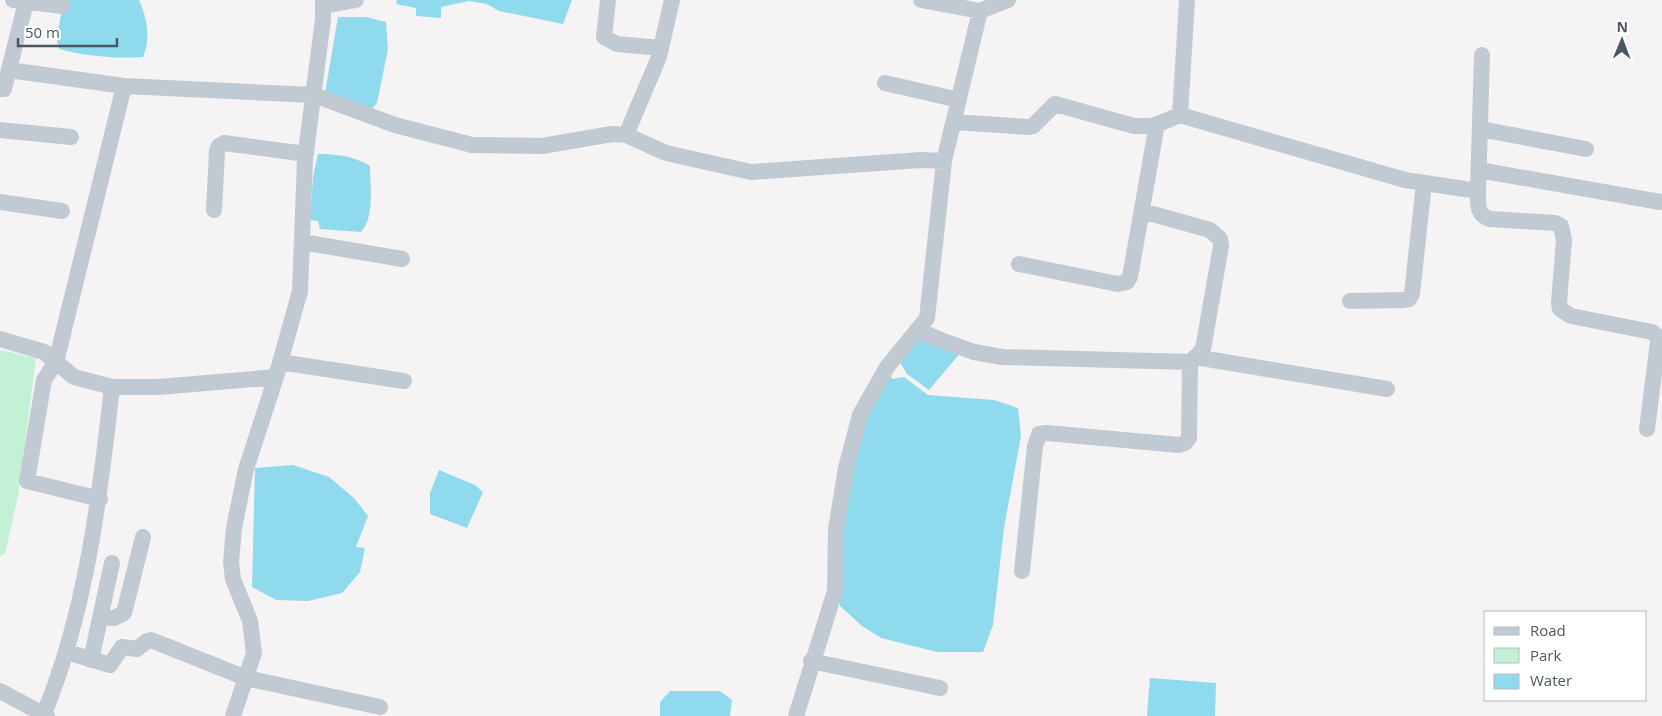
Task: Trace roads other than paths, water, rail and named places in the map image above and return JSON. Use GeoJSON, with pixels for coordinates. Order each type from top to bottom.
{"type":"FeatureCollection","features":[{"type":"Feature","properties":{"kind":"street"},"geometry":{"type":"LineString","coordinates":[[0,89],[4,88],[9,70],[20,1],[62,6],[62,0]]}},
{"type":"Feature","properties":{"kind":"street"},"geometry":{"type":"LineString","coordinates":[[233,716],[254,654],[254,638],[250,621],[233,579],[231,562],[234,528],[246,469],[278,370],[300,291],[306,154],[324,3],[356,0]]}},
{"type":"Feature","properties":{"kind":"street"},"geometry":{"type":"LineString","coordinates":[[608,0],[604,37],[617,44],[661,48]]}},
{"type":"Feature","properties":{"kind":"street"},"geometry":{"type":"LineString","coordinates":[[626,135],[656,65],[672,0]]}},
{"type":"Feature","properties":{"kind":"street"},"geometry":{"type":"LineString","coordinates":[[921,0],[980,11],[1008,0]]}},
{"type":"Feature","properties":{"kind":"street"},"geometry":{"type":"LineString","coordinates":[[1180,116],[1187,0]]}},
{"type":"Feature","properties":{"kind":"street"},"geometry":{"type":"LineString","coordinates":[[796,716],[835,591],[836,529],[846,468],[860,415],[887,367],[927,318],[944,161],[980,11]]}},
{"type":"Feature","properties":{"kind":"street"},"geometry":{"type":"LineString","coordinates":[[1482,54],[1478,191],[1480,212],[1483,217],[1555,223],[1561,226],[1564,240],[1560,309],[1565,313],[1652,332],[1657,336],[1658,342],[1648,429]]}},
{"type":"Feature","properties":{"kind":"street"},"geometry":{"type":"LineString","coordinates":[[9,70],[124,86],[314,96],[395,125],[472,145],[542,146],[612,134],[626,135],[666,152],[751,172],[921,160],[944,161]]}},
{"type":"Feature","properties":{"kind":"street"},"geometry":{"type":"LineString","coordinates":[[885,83],[959,100]]}},
{"type":"Feature","properties":{"kind":"street"},"geometry":{"type":"LineString","coordinates":[[100,499],[27,481],[44,380],[56,362],[124,86]]}},
{"type":"Feature","properties":{"kind":"street"},"geometry":{"type":"LineString","coordinates":[[954,122],[1028,127],[1033,126],[1054,104],[1134,126],[1157,124],[1180,116],[1396,178],[1478,191]]}},
{"type":"Feature","properties":{"kind":"street"},"geometry":{"type":"LineString","coordinates":[[1019,264],[1123,284],[1130,277],[1157,124]]}},
{"type":"Feature","properties":{"kind":"street"},"geometry":{"type":"LineString","coordinates":[[1480,129],[1586,149]]}},
{"type":"Feature","properties":{"kind":"street"},"geometry":{"type":"LineString","coordinates":[[0,130],[71,137]]}},
{"type":"Feature","properties":{"kind":"street"},"geometry":{"type":"LineString","coordinates":[[214,210],[217,151],[219,146],[224,143],[306,154]]}},
{"type":"Feature","properties":{"kind":"street"},"geometry":{"type":"LineString","coordinates":[[1479,170],[1660,202]]}},
{"type":"Feature","properties":{"kind":"street"},"geometry":{"type":"LineString","coordinates":[[1350,301],[1403,300],[1409,298],[1412,294],[1424,183]]}},
{"type":"Feature","properties":{"kind":"street"},"geometry":{"type":"LineString","coordinates":[[0,202],[62,211]]}},
{"type":"Feature","properties":{"kind":"street"},"geometry":{"type":"LineString","coordinates":[[1022,571],[1034,446],[1039,434],[1179,445],[1186,443],[1190,432],[1193,360],[1203,349],[1221,246],[1220,239],[1210,230],[1142,211]]}},
{"type":"Feature","properties":{"kind":"street"},"geometry":{"type":"LineString","coordinates":[[302,242],[402,260]]}},
{"type":"Feature","properties":{"kind":"street"},"geometry":{"type":"LineString","coordinates":[[916,331],[974,352],[1002,357],[1193,360],[1387,389]]}},
{"type":"Feature","properties":{"kind":"street"},"geometry":{"type":"LineString","coordinates":[[0,339],[44,352],[74,376],[112,387],[159,387],[278,370],[404,381]]}},
{"type":"Feature","properties":{"kind":"street"},"geometry":{"type":"LineString","coordinates":[[0,690],[45,716],[67,652],[100,499],[112,387]]}},
{"type":"Feature","properties":{"kind":"street"},"geometry":{"type":"LineString","coordinates":[[100,617],[114,618],[124,613],[143,537]]}},
{"type":"Feature","properties":{"kind":"street"},"geometry":{"type":"LineString","coordinates":[[92,660],[112,563]]}},
{"type":"Feature","properties":{"kind":"street"},"geometry":{"type":"LineString","coordinates":[[67,652],[110,665],[122,647],[136,649],[147,641],[152,640],[246,678],[380,707]]}},
{"type":"Feature","properties":{"kind":"street"},"geometry":{"type":"LineString","coordinates":[[812,661],[940,688]]}},
{"type":"Feature","properties":{"kind":"water"},"geometry":{"type":"Polygon","coordinates":[[[63,0],[139,0],[147,28],[147,43],[143,57],[101,56],[59,49],[57,40],[63,0]]]}},
{"type":"Feature","properties":{"kind":"water"},"geometry":{"type":"Polygon","coordinates":[[[397,0],[572,0],[563,24],[499,11],[487,4],[469,1],[441,7],[441,18],[416,16],[416,8],[396,4],[397,0]]]}},
{"type":"Feature","properties":{"kind":"water"},"geometry":{"type":"Polygon","coordinates":[[[338,17],[366,17],[386,22],[388,49],[377,103],[367,115],[325,93],[338,17]]]}},
{"type":"Feature","properties":{"kind":"water"},"geometry":{"type":"Polygon","coordinates":[[[318,154],[345,156],[370,166],[370,210],[361,232],[320,229],[318,221],[310,220],[313,177],[318,154]]]}},
{"type":"Feature","properties":{"kind":"water"},"geometry":{"type":"Polygon","coordinates":[[[929,326],[954,338],[962,351],[929,390],[907,374],[900,362],[929,326]]]}},
{"type":"Feature","properties":{"kind":"water"},"geometry":{"type":"Polygon","coordinates":[[[890,376],[893,379],[904,377],[928,395],[994,400],[1018,408],[1021,436],[1004,528],[993,625],[983,652],[937,652],[881,638],[862,626],[840,606],[836,552],[860,415],[890,376]]]}},
{"type":"Feature","properties":{"kind":"water"},"geometry":{"type":"Polygon","coordinates":[[[293,465],[329,477],[354,498],[368,516],[356,547],[365,548],[360,572],[342,593],[308,601],[276,600],[252,587],[255,468],[293,465]]]}},
{"type":"Feature","properties":{"kind":"water"},"geometry":{"type":"Polygon","coordinates":[[[439,470],[475,485],[483,492],[467,528],[430,514],[430,493],[439,470]]]}},
{"type":"Feature","properties":{"kind":"water"},"geometry":{"type":"Polygon","coordinates":[[[1150,678],[1216,683],[1215,716],[1147,716],[1150,678]]]}},
{"type":"Feature","properties":{"kind":"water"},"geometry":{"type":"Polygon","coordinates":[[[670,691],[720,691],[732,700],[730,716],[660,716],[660,702],[670,691]]]}}]}
